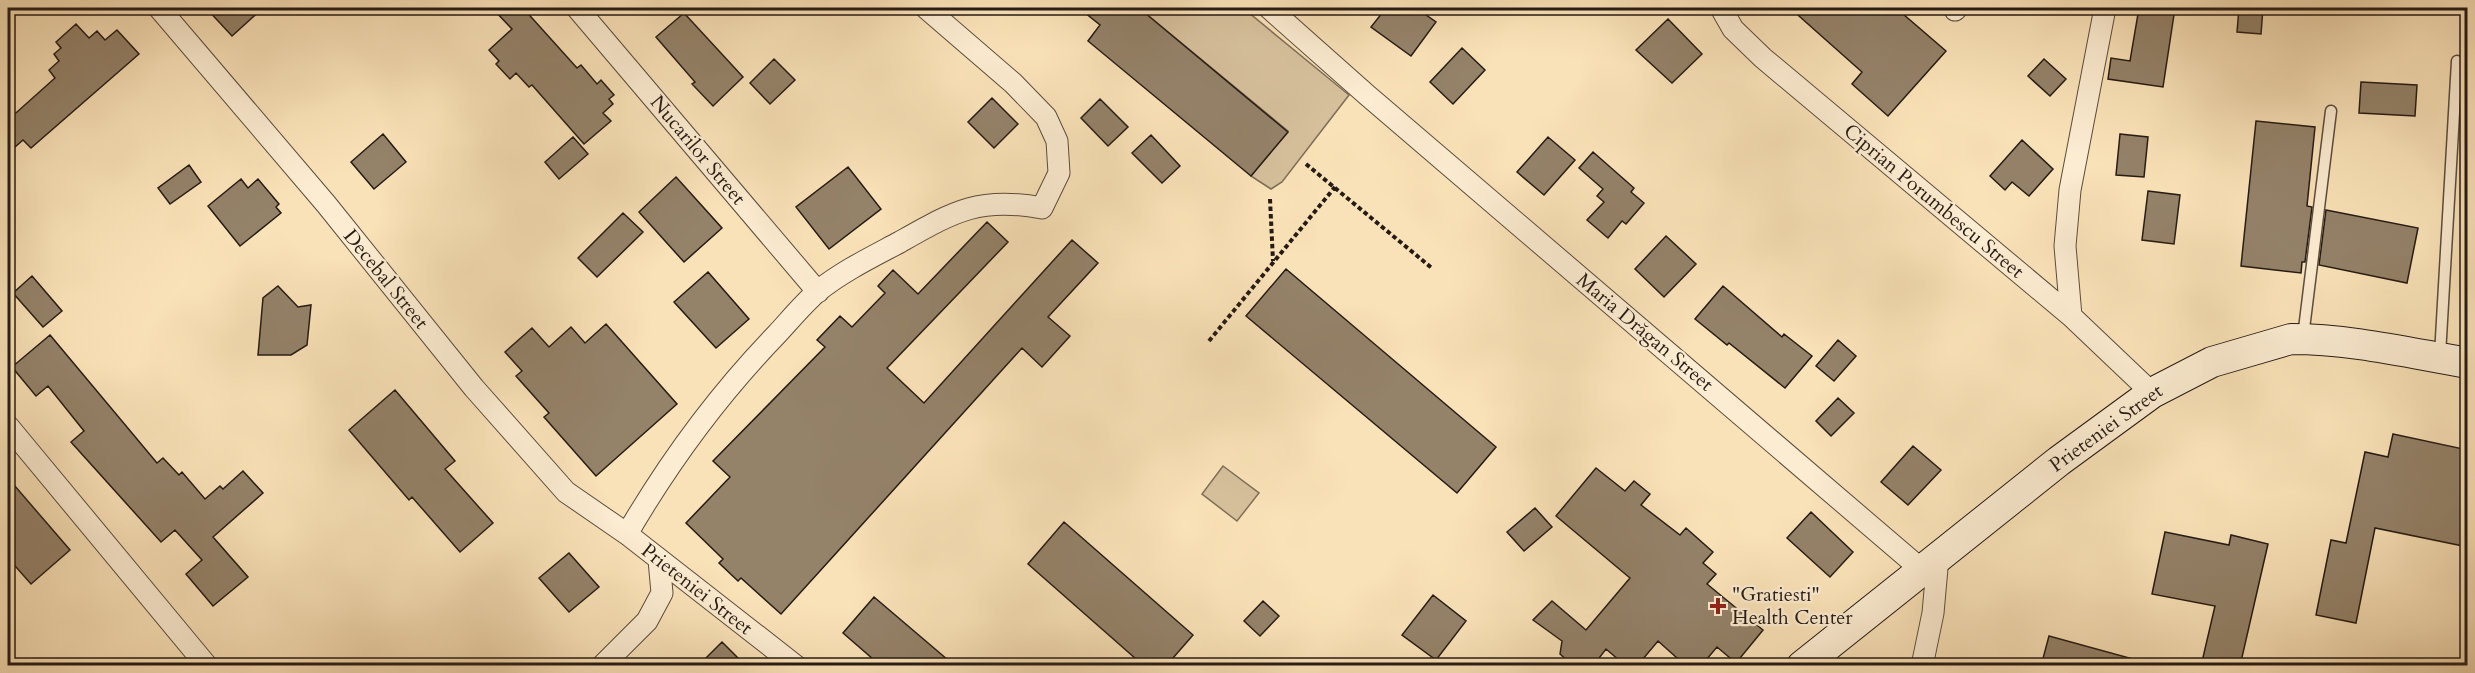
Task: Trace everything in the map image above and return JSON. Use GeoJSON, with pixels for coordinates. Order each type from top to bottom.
{"type":"FeatureCollection","features":[{"type":"Feature","properties":{"kind":"street","name":"Decebal Street"},"geometry":{"type":"LineString","coordinates":[[159,8],[326,204],[489,405],[566,492],[627,534]]}},
{"type":"Feature","properties":{"kind":"street","name":"Nucarilor Street"},"geometry":{"type":"LineString","coordinates":[[577,8],[818,292]]}},
{"type":"Feature","properties":{"kind":"street"},"geometry":{"type":"LineString","coordinates":[[627,534],[684,442],[741,370],[818,292],[845,272],[935,222],[963,210],[986,203],[1042,208],[1059,173],[1057,141],[1046,117],[1013,83],[926,8]]}},
{"type":"Feature","properties":{"kind":"street","name":"Maria Drăgan Street"},"geometry":{"type":"LineString","coordinates":[[1269,8],[1367,95],[1930,563]]}},
{"type":"Feature","properties":{"kind":"street","name":"Ciprian Porumbescu Street"},"geometry":{"type":"LineString","coordinates":[[1721,8],[1742,39],[1763,58],[2071,316],[2152,393]]}},
{"type":"Feature","properties":{"kind":"street"},"geometry":{"type":"LineString","coordinates":[[2071,316],[2065,246],[2070,190],[2105,8]]}},
{"type":"Feature","properties":{"kind":"street","name":"Prieteniei Street"},"geometry":{"type":"LineString","coordinates":[[1802,666],[2059,461],[2152,393],[2212,362],[2291,339],[2334,340],[2454,361]]}},
{"type":"Feature","properties":{"kind":"street"},"geometry":{"type":"LineString","coordinates":[[8,426],[207,666]]}},
{"type":"Feature","properties":{"kind":"street","name":"Prieteniei Street"},"geometry":{"type":"LineString","coordinates":[[627,534],[796,666]]}},
{"type":"Feature","properties":{"kind":"street"},"geometry":{"type":"LineString","coordinates":[[607,664],[647,621],[662,593],[659,560]]}},
{"type":"Feature","properties":{"kind":"street"},"geometry":{"type":"LineString","coordinates":[[1922,666],[1933,613],[1930,563]]}},
{"type":"Feature","properties":{"kind":"lane"},"geometry":{"type":"LineString","coordinates":[[2454,361],[2457,61]]}},
{"type":"Feature","properties":{"kind":"lane"},"geometry":{"type":"LineString","coordinates":[[2302,339],[2331,111]]}},
{"type":"Feature","properties":{"kind":"path"},"geometry":{"type":"LineString","coordinates":[[1306,164],[1433,268]]}},
{"type":"Feature","properties":{"kind":"path"},"geometry":{"type":"LineString","coordinates":[[1209,341],[1335,187]]}},
{"type":"Feature","properties":{"kind":"path"},"geometry":{"type":"LineString","coordinates":[[1270,199],[1273,262]]}},
{"type":"Feature","properties":{"kind":"shaded area"},"geometry":{"type":"Polygon","coordinates":[[[1139,8],[1243,8],[1349,95],[1282,182],[1271,189],[1251,176],[1288,131],[1139,8]]]}},
{"type":"Feature","properties":{"kind":"shaded area"},"geometry":{"type":"Polygon","coordinates":[[[1223,466],[1259,493],[1237,521],[1202,494],[1223,466]]]}},
{"type":"Feature","properties":{"kind":"building"},"geometry":{"type":"Polygon","coordinates":[[[206,8],[263,8],[232,36],[206,8]]]}},
{"type":"Feature","properties":{"kind":"building"},"geometry":{"type":"Polygon","coordinates":[[[492,8],[523,8],[577,68],[581,65],[597,84],[601,80],[614,95],[609,99],[613,104],[603,113],[611,121],[584,144],[532,85],[529,87],[516,73],[510,79],[496,64],[499,61],[489,50],[512,29],[492,8]]]}},
{"type":"Feature","properties":{"kind":"building"},"geometry":{"type":"Polygon","coordinates":[[[1079,8],[1139,8],[1288,132],[1251,176],[1088,41],[1100,25],[1079,8]]]}},
{"type":"Feature","properties":{"kind":"building"},"geometry":{"type":"Polygon","coordinates":[[[1386,8],[1416,8],[1436,22],[1411,56],[1371,27],[1386,8]]]}},
{"type":"Feature","properties":{"kind":"building"},"geometry":{"type":"Polygon","coordinates":[[[1790,8],[1896,8],[1946,51],[1888,116],[1852,84],[1862,72],[1790,8]]]}},
{"type":"Feature","properties":{"kind":"building"},"geometry":{"type":"Polygon","coordinates":[[[2139,8],[2175,8],[2163,87],[2108,79],[2111,58],[2130,61],[2139,8]]]}},
{"type":"Feature","properties":{"kind":"building"},"geometry":{"type":"Polygon","coordinates":[[[2239,8],[2263,8],[2261,34],[2237,32],[2239,8]]]}},
{"type":"Feature","properties":{"kind":"building"},"geometry":{"type":"Polygon","coordinates":[[[684,13],[743,77],[713,106],[692,84],[695,82],[656,37],[684,13]]]}},
{"type":"Feature","properties":{"kind":"building"},"geometry":{"type":"Polygon","coordinates":[[[1668,19],[1702,54],[1672,83],[1636,50],[1668,19]]]}},
{"type":"Feature","properties":{"kind":"building"},"geometry":{"type":"Polygon","coordinates":[[[76,24],[89,38],[97,31],[105,40],[117,30],[139,54],[31,148],[23,140],[8,153],[8,120],[55,78],[49,70],[59,61],[54,54],[61,48],[56,42],[76,24]]]}},
{"type":"Feature","properties":{"kind":"building"},"geometry":{"type":"Polygon","coordinates":[[[1462,48],[1485,70],[1453,104],[1430,82],[1462,48]]]}},
{"type":"Feature","properties":{"kind":"building"},"geometry":{"type":"Polygon","coordinates":[[[774,59],[795,80],[770,104],[750,83],[774,59]]]}},
{"type":"Feature","properties":{"kind":"building"},"geometry":{"type":"Polygon","coordinates":[[[2044,59],[2066,79],[2050,96],[2028,76],[2044,59]]]}},
{"type":"Feature","properties":{"kind":"building"},"geometry":{"type":"Polygon","coordinates":[[[2361,82],[2417,85],[2415,116],[2359,113],[2361,82]]]}},
{"type":"Feature","properties":{"kind":"building"},"geometry":{"type":"Polygon","coordinates":[[[992,98],[1018,124],[994,148],[968,122],[992,98]]]}},
{"type":"Feature","properties":{"kind":"building"},"geometry":{"type":"Polygon","coordinates":[[[1100,99],[1128,127],[1108,146],[1081,118],[1100,99]]]}},
{"type":"Feature","properties":{"kind":"building"},"geometry":{"type":"Polygon","coordinates":[[[2256,121],[2315,127],[2307,206],[2312,207],[2305,262],[2302,262],[2301,273],[2241,266],[2256,121]]]}},
{"type":"Feature","properties":{"kind":"building"},"geometry":{"type":"Polygon","coordinates":[[[383,134],[406,162],[374,189],[351,162],[383,134]]]}},
{"type":"Feature","properties":{"kind":"building"},"geometry":{"type":"Polygon","coordinates":[[[2120,134],[2148,137],[2144,177],[2116,175],[2120,134]]]}},
{"type":"Feature","properties":{"kind":"building"},"geometry":{"type":"Polygon","coordinates":[[[1151,135],[1180,166],[1162,183],[1132,153],[1151,135]]]}},
{"type":"Feature","properties":{"kind":"building"},"geometry":{"type":"Polygon","coordinates":[[[573,137],[588,154],[559,179],[545,162],[573,137]]]}},
{"type":"Feature","properties":{"kind":"building"},"geometry":{"type":"Polygon","coordinates":[[[1548,137],[1575,160],[1544,195],[1517,172],[1548,137]]]}},
{"type":"Feature","properties":{"kind":"building"},"geometry":{"type":"Polygon","coordinates":[[[2022,140],[2053,169],[2029,196],[2012,182],[2005,190],[1990,176],[2022,140]]]}},
{"type":"Feature","properties":{"kind":"building"},"geometry":{"type":"Polygon","coordinates":[[[1593,152],[1634,188],[1631,192],[1644,203],[1626,224],[1622,221],[1608,238],[1587,220],[1604,202],[1597,196],[1603,189],[1579,168],[1593,152]]]}},
{"type":"Feature","properties":{"kind":"building"},"geometry":{"type":"Polygon","coordinates":[[[189,165],[201,182],[170,204],[158,188],[189,165]]]}},
{"type":"Feature","properties":{"kind":"building"},"geometry":{"type":"Polygon","coordinates":[[[848,167],[881,209],[829,249],[796,207],[848,167]]]}},
{"type":"Feature","properties":{"kind":"building"},"geometry":{"type":"Polygon","coordinates":[[[676,177],[722,228],[684,262],[639,212],[676,177]]]}},
{"type":"Feature","properties":{"kind":"building"},"geometry":{"type":"Polygon","coordinates":[[[241,179],[248,188],[258,179],[279,204],[276,207],[281,213],[240,246],[208,206],[241,179]]]}},
{"type":"Feature","properties":{"kind":"building"},"geometry":{"type":"Polygon","coordinates":[[[2148,191],[2180,195],[2174,244],[2142,240],[2148,191]]]}},
{"type":"Feature","properties":{"kind":"building"},"geometry":{"type":"Polygon","coordinates":[[[2326,210],[2418,228],[2407,283],[2319,265],[2326,210]]]}},
{"type":"Feature","properties":{"kind":"building"},"geometry":{"type":"Polygon","coordinates":[[[623,213],[643,232],[597,277],[578,258],[623,213]]]}},
{"type":"Feature","properties":{"kind":"building"},"geometry":{"type":"Polygon","coordinates":[[[987,222],[1008,242],[887,368],[924,403],[1072,240],[1098,263],[1048,317],[1070,336],[1042,367],[1022,348],[781,614],[741,578],[738,581],[719,563],[723,559],[686,523],[730,477],[713,461],[825,347],[817,340],[840,316],[852,327],[885,293],[878,286],[893,270],[918,294],[987,222]]]}},
{"type":"Feature","properties":{"kind":"building"},"geometry":{"type":"Polygon","coordinates":[[[1666,236],[1696,264],[1664,297],[1635,269],[1666,236]]]}},
{"type":"Feature","properties":{"kind":"building"},"geometry":{"type":"Polygon","coordinates":[[[1286,269],[1496,447],[1457,493],[1246,316],[1286,269]]]}},
{"type":"Feature","properties":{"kind":"building"},"geometry":{"type":"Polygon","coordinates":[[[708,272],[749,319],[716,348],[674,302],[708,272]]]}},
{"type":"Feature","properties":{"kind":"building"},"geometry":{"type":"Polygon","coordinates":[[[32,276],[62,311],[43,327],[13,293],[32,276]]]}},
{"type":"Feature","properties":{"kind":"building"},"geometry":{"type":"Polygon","coordinates":[[[278,286],[298,307],[311,305],[307,345],[291,355],[258,355],[263,298],[278,286]]]}},
{"type":"Feature","properties":{"kind":"building"},"geometry":{"type":"Polygon","coordinates":[[[1723,286],[1782,337],[1784,334],[1812,356],[1785,388],[1695,319],[1723,286]]]}},
{"type":"Feature","properties":{"kind":"building"},"geometry":{"type":"Polygon","coordinates":[[[606,324],[677,404],[596,476],[544,417],[549,413],[516,376],[522,371],[505,352],[532,328],[549,347],[571,327],[585,343],[606,324]]]}},
{"type":"Feature","properties":{"kind":"building"},"geometry":{"type":"Polygon","coordinates":[[[50,335],[157,463],[163,458],[179,475],[182,472],[205,499],[220,486],[223,489],[243,471],[263,493],[213,537],[248,577],[213,606],[186,574],[202,560],[175,530],[161,542],[71,442],[84,431],[48,386],[36,396],[12,367],[50,335]]]}},
{"type":"Feature","properties":{"kind":"building"},"geometry":{"type":"Polygon","coordinates":[[[1838,340],[1856,356],[1834,381],[1816,366],[1838,340]]]}},
{"type":"Feature","properties":{"kind":"building"},"geometry":{"type":"Polygon","coordinates":[[[395,390],[455,461],[445,469],[493,523],[460,552],[412,497],[409,500],[349,430],[395,390]]]}},
{"type":"Feature","properties":{"kind":"building"},"geometry":{"type":"Polygon","coordinates":[[[1838,398],[1854,413],[1831,436],[1816,421],[1838,398]]]}},
{"type":"Feature","properties":{"kind":"building"},"geometry":{"type":"Polygon","coordinates":[[[2393,434],[2468,450],[2468,547],[2375,528],[2356,623],[2316,615],[2331,540],[2346,543],[2365,452],[2388,457],[2393,434]]]}},
{"type":"Feature","properties":{"kind":"building"},"geometry":{"type":"Polygon","coordinates":[[[1913,446],[1941,470],[1908,505],[1881,482],[1913,446]]]}},
{"type":"Feature","properties":{"kind":"building"},"geometry":{"type":"Polygon","coordinates":[[[1596,468],[1625,491],[1634,481],[1650,494],[1641,505],[1680,535],[1686,528],[1713,552],[1703,563],[1716,574],[1707,584],[1763,630],[1736,663],[1717,647],[1701,666],[1686,666],[1658,641],[1637,666],[1626,666],[1606,649],[1593,666],[1573,666],[1560,654],[1562,641],[1533,620],[1552,601],[1586,630],[1630,578],[1556,516],[1596,468]]]}},
{"type":"Feature","properties":{"kind":"building"},"geometry":{"type":"Polygon","coordinates":[[[8,478],[70,550],[31,584],[8,558],[8,478]]]}},
{"type":"Feature","properties":{"kind":"building"},"geometry":{"type":"Polygon","coordinates":[[[1535,508],[1552,527],[1524,551],[1507,532],[1535,508]]]}},
{"type":"Feature","properties":{"kind":"building"},"geometry":{"type":"Polygon","coordinates":[[[1811,512],[1853,552],[1830,577],[1787,538],[1811,512]]]}},
{"type":"Feature","properties":{"kind":"building"},"geometry":{"type":"Polygon","coordinates":[[[1064,522],[1193,635],[1166,666],[1144,666],[1028,564],[1064,522]]]}},
{"type":"Feature","properties":{"kind":"building"},"geometry":{"type":"Polygon","coordinates":[[[2165,532],[2229,545],[2231,535],[2268,544],[2240,666],[2201,666],[2215,606],[2152,594],[2165,532]]]}},
{"type":"Feature","properties":{"kind":"building"},"geometry":{"type":"Polygon","coordinates":[[[569,553],[599,587],[569,612],[539,578],[569,553]]]}},
{"type":"Feature","properties":{"kind":"building"},"geometry":{"type":"Polygon","coordinates":[[[1433,595],[1466,621],[1436,660],[1402,635],[1433,595]]]}},
{"type":"Feature","properties":{"kind":"building"},"geometry":{"type":"Polygon","coordinates":[[[874,597],[955,666],[881,666],[843,633],[874,597]]]}},
{"type":"Feature","properties":{"kind":"building"},"geometry":{"type":"Polygon","coordinates":[[[1263,601],[1279,616],[1260,636],[1244,621],[1263,601]]]}},
{"type":"Feature","properties":{"kind":"building"},"geometry":{"type":"Polygon","coordinates":[[[2049,636],[2133,659],[2132,666],[2041,666],[2049,636]]]}},
{"type":"Feature","properties":{"kind":"building"},"geometry":{"type":"Polygon","coordinates":[[[722,642],[746,666],[698,666],[722,642]]]}},
{"type":"Feature","properties":{"kind":"place","name":"\"Gratiesti\" Health Center"},"geometry":{"type":"Point","coordinates":[1718,606]}}]}
